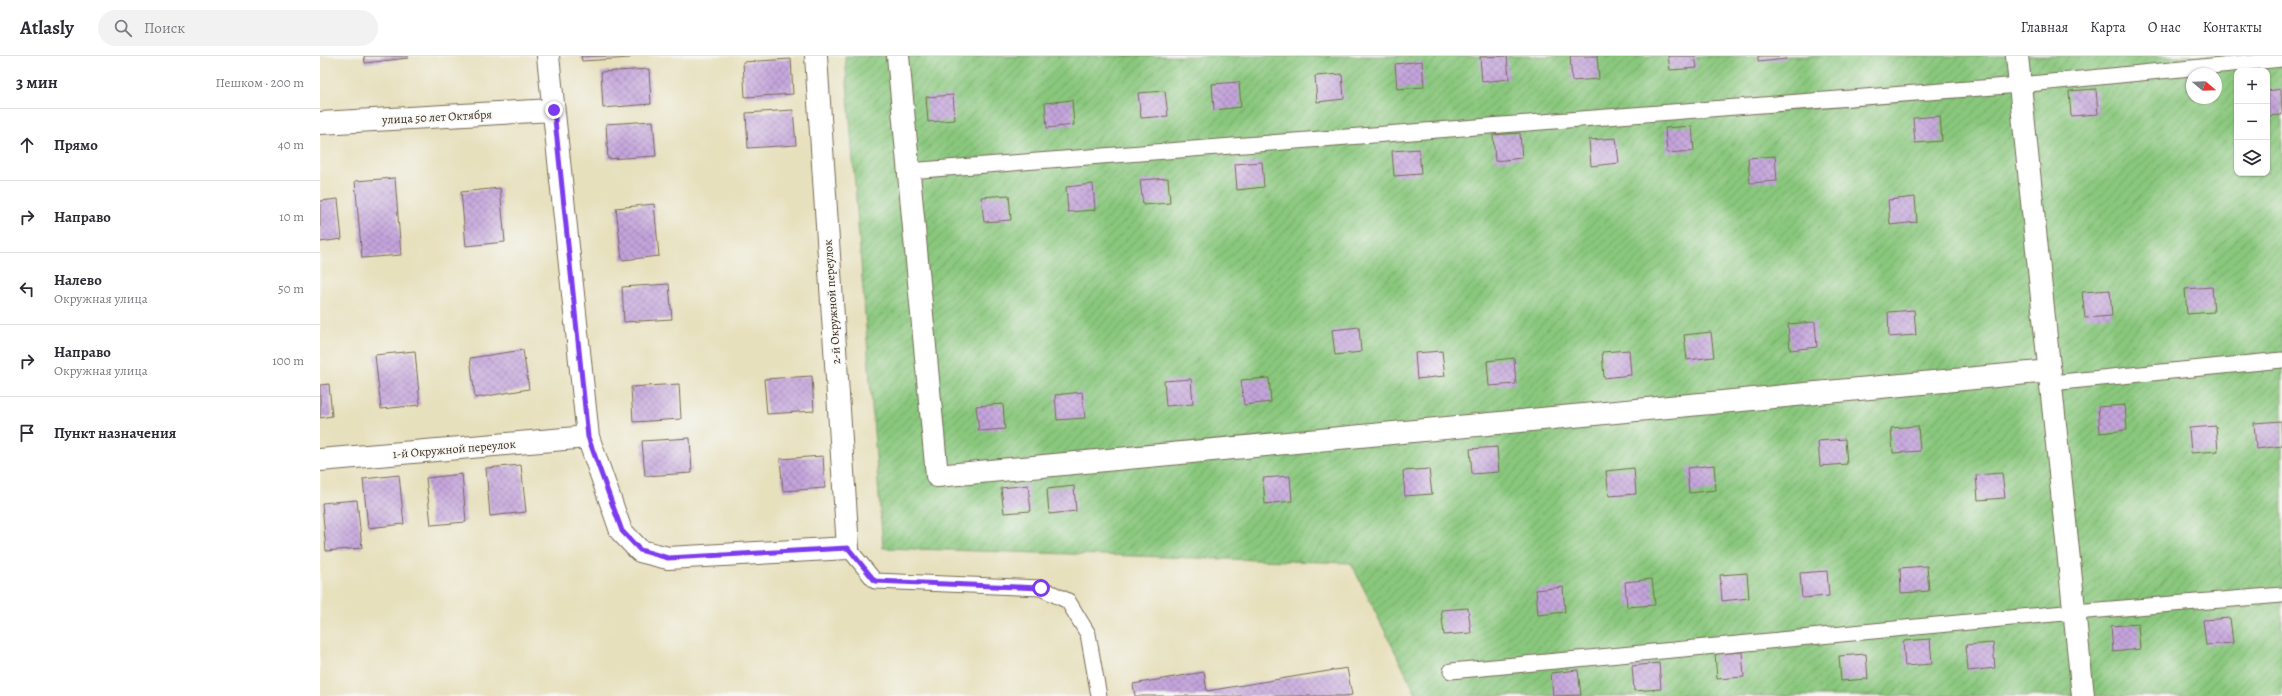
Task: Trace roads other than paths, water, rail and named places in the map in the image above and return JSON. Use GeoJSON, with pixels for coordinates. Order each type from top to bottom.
{"type":"FeatureCollection","features":[{"type":"Feature","properties":{"kind":"street"},"geometry":{"type":"LineString","coordinates":[[548,56],[588,437],[622,531],[640,550],[668,558],[848,548]]}},
{"type":"Feature","properties":{"kind":"street","name":"2-й Окружной переулок"},"geometry":{"type":"LineString","coordinates":[[816,56],[848,548]]}},
{"type":"Feature","properties":{"kind":"street"},"geometry":{"type":"LineString","coordinates":[[898,56],[937,476],[2050,377]]}},
{"type":"Feature","properties":{"kind":"street"},"geometry":{"type":"LineString","coordinates":[[2017,56],[2083,696]]}},
{"type":"Feature","properties":{"kind":"street","name":"улица 50 лет Октября"},"geometry":{"type":"LineString","coordinates":[[320,123],[554,110]]}},
{"type":"Feature","properties":{"kind":"street","name":"1-й Окружной переулок"},"geometry":{"type":"LineString","coordinates":[[320,460],[588,437]]}},
{"type":"Feature","properties":{"kind":"lane"},"geometry":{"type":"LineString","coordinates":[[908,171],[2020,84],[2282,59]]}},
{"type":"Feature","properties":{"kind":"lane"},"geometry":{"type":"LineString","coordinates":[[2050,377],[2282,360]]}},
{"type":"Feature","properties":{"kind":"lane"},"geometry":{"type":"LineString","coordinates":[[848,548],[875,581],[1041,588],[1068,601],[1088,634],[1099,696]]}},
{"type":"Feature","properties":{"kind":"lane"},"geometry":{"type":"LineString","coordinates":[[1451,671],[2075,612],[2282,595]]}}]}
